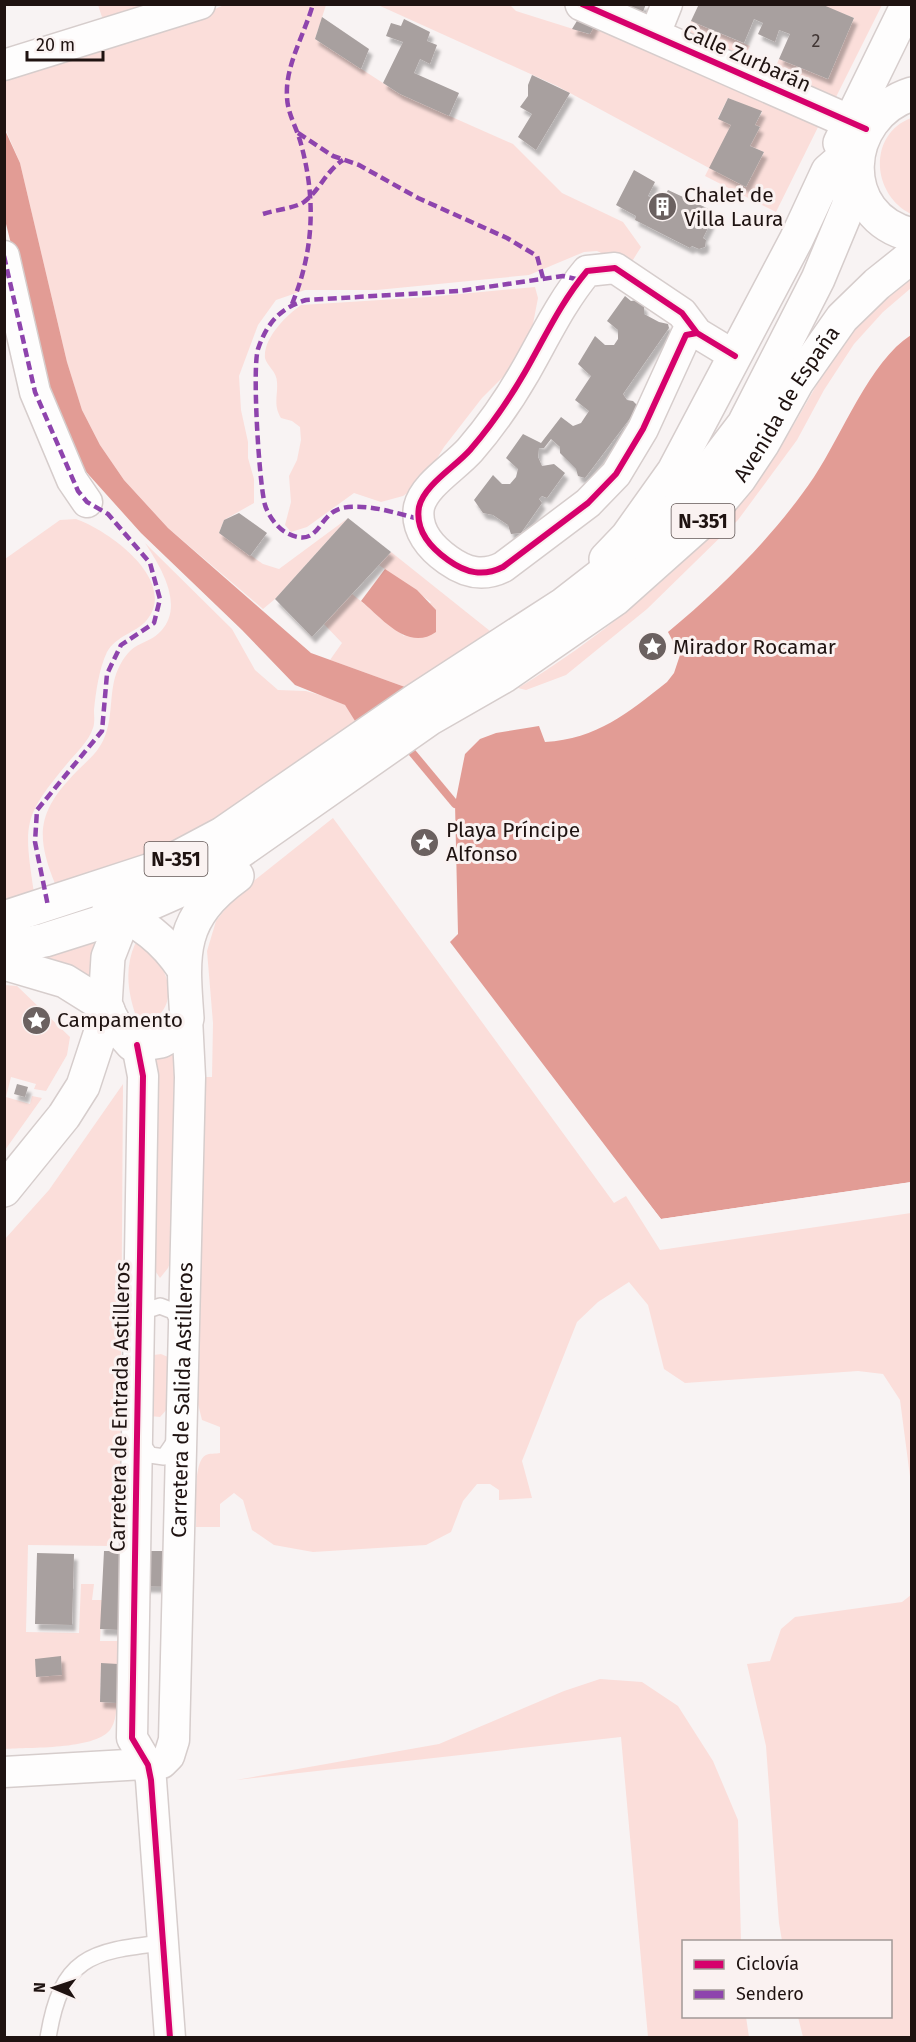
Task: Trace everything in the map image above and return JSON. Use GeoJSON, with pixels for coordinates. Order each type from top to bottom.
{"type":"FeatureCollection","features":[{"type":"Feature","properties":{"kind":"main road","name":"Calle Zurbarán"},"geometry":{"type":"LineString","coordinates":[[582,4],[866,128]]}},
{"type":"Feature","properties":{"kind":"main road","name":"Avenida de España"},"geometry":{"type":"LineString","coordinates":[[427,716],[631,552],[686,500],[744,424],[818,279],[848,207],[866,128],[908,4]]}},
{"type":"Feature","properties":{"kind":"main road","name":"Avenida de España"},"geometry":{"type":"LineString","coordinates":[[564,604],[627,537],[674,471],[735,356],[866,128],[912,79]]}},
{"type":"Feature","properties":{"kind":"main road"},"geometry":{"type":"LineString","coordinates":[[866,128],[862,192],[875,213],[895,228],[912,235]]}},
{"type":"Feature","properties":{"kind":"main road","name":"Avenida de España"},"geometry":{"type":"LineString","coordinates":[[427,716],[489,686],[615,599],[707,517],[745,470],[802,374],[842,318],[877,284],[912,256]]}},
{"type":"Feature","properties":{"kind":"main road"},"geometry":{"type":"LineString","coordinates":[[83,1086],[134,1045],[160,1041],[174,1034],[187,1018],[183,968],[189,933],[203,905],[304,804],[427,716]]}},
{"type":"Feature","properties":{"kind":"main road","name":"N-351"},"geometry":{"type":"LineString","coordinates":[[4,918],[48,906],[160,867],[222,834],[304,804]]}},
{"type":"Feature","properties":{"kind":"main road","name":"N-351"},"geometry":{"type":"LineString","coordinates":[[4,949],[45,940],[124,915],[192,885],[304,804]]}},
{"type":"Feature","properties":{"kind":"main road"},"geometry":{"type":"LineString","coordinates":[[4,1190],[64,1116],[83,1086],[106,1008],[108,957],[130,901],[142,890],[193,866],[222,834]]}},
{"type":"Feature","properties":{"kind":"main road"},"geometry":{"type":"LineString","coordinates":[[48,906],[62,912],[108,908],[124,915],[161,939],[183,968]]}},
{"type":"Feature","properties":{"kind":"main road"},"geometry":{"type":"LineString","coordinates":[[4,963],[64,981],[106,1008],[116,1025],[134,1045]]}},
{"type":"Feature","properties":{"kind":"street"},"geometry":{"type":"LineString","coordinates":[[4,65],[200,4]]}},
{"type":"Feature","properties":{"kind":"street"},"geometry":{"type":"LineString","coordinates":[[655,34],[667,4]]}},
{"type":"Feature","properties":{"kind":"street"},"geometry":{"type":"LineString","coordinates":[[4,256],[35,392],[72,480],[87,502]]}},
{"type":"Feature","properties":{"kind":"street"},"geometry":{"type":"LineString","coordinates":[[697,333],[690,333],[680,342],[643,429],[616,474],[588,503],[503,567],[490,573],[477,573],[452,563],[437,552],[426,539],[419,519],[419,507],[426,493],[471,449],[524,374],[554,317],[587,271],[615,267],[682,313],[697,333],[735,356]]}},
{"type":"Feature","properties":{"kind":"street","name":"Carretera de Salida Astilleros"},"geometry":{"type":"LineString","coordinates":[[148,1765],[162,1763],[169,1756],[174,1740],[190,1077],[187,1018]]}},
{"type":"Feature","properties":{"kind":"street","name":"Carretera de Entrada Astilleros"},"geometry":{"type":"LineString","coordinates":[[134,1045],[143,1076],[132,1738],[148,1765]]}},
{"type":"Feature","properties":{"kind":"street"},"geometry":{"type":"LineString","coordinates":[[4,1772],[148,1765],[170,2037]]}},
{"type":"Feature","properties":{"kind":"lane"},"geometry":{"type":"LineString","coordinates":[[138,1335],[148,1310],[155,1306],[167,1308],[178,1317],[183,1345]]}},
{"type":"Feature","properties":{"kind":"lane"},"geometry":{"type":"LineString","coordinates":[[136,1430],[143,1447],[150,1455],[164,1457],[173,1447],[180,1421]]}},
{"type":"Feature","properties":{"kind":"lane"},"geometry":{"type":"LineString","coordinates":[[48,2037],[52,2014],[65,1984],[84,1962],[100,1952],[116,1948],[163,1943]]}},
{"type":"Feature","properties":{"kind":"shaded area"},"geometry":{"type":"Polygon","coordinates":[[[98,5],[149,5],[104,23],[98,5]]]}},
{"type":"Feature","properties":{"kind":"shaded area"},"geometry":{"type":"Polygon","coordinates":[[[224,5],[326,5],[315,39],[400,94],[513,144],[562,193],[623,222],[641,247],[631,263],[623,263],[597,251],[584,252],[529,275],[377,290],[305,290],[276,300],[258,325],[239,376],[241,410],[248,442],[248,458],[254,479],[254,503],[224,520],[219,533],[263,564],[279,569],[348,518],[275,599],[263,609],[168,528],[124,480],[100,445],[82,410],[67,362],[20,163],[5,128],[4,77],[201,15],[224,5]]]}},
{"type":"Feature","properties":{"kind":"shaded area"},"geometry":{"type":"Polygon","coordinates":[[[378,5],[510,5],[516,11],[589,34],[598,19],[823,117],[776,212],[705,176],[709,168],[557,86],[378,5]],[[728,98],[718,118],[731,125],[710,168],[746,187],[764,152],[750,146],[760,127],[755,125],[762,112],[728,98]]]}},
{"type":"Feature","properties":{"kind":"shaded area"},"geometry":{"type":"Polygon","coordinates":[[[821,5],[882,5],[834,101],[772,75],[779,59],[828,79],[854,18],[821,5]]]}},
{"type":"Feature","properties":{"kind":"shaded area"},"geometry":{"type":"Polygon","coordinates":[[[691,21],[750,46],[742,62],[685,36],[691,21]]]}},
{"type":"Feature","properties":{"kind":"shaded area"},"geometry":{"type":"Polygon","coordinates":[[[911,118],[911,214],[898,205],[888,193],[882,180],[880,165],[881,151],[887,138],[897,126],[911,118]]]}},
{"type":"Feature","properties":{"kind":"shaded area"},"geometry":{"type":"Polygon","coordinates":[[[4,128],[20,163],[67,362],[82,410],[100,445],[124,480],[168,528],[311,653],[405,687],[355,721],[345,705],[295,685],[242,630],[141,533],[71,455],[57,426],[5,220],[4,128]]]}},
{"type":"Feature","properties":{"kind":"shaded area"},"geometry":{"type":"Polygon","coordinates":[[[911,277],[911,288],[883,312],[854,344],[824,390],[797,440],[738,520],[647,609],[566,675],[526,690],[518,688],[555,665],[627,611],[695,550],[755,482],[791,430],[830,362],[853,330],[866,315],[911,277]]]}},
{"type":"Feature","properties":{"kind":"shaded area"},"geometry":{"type":"Polygon","coordinates":[[[535,287],[538,298],[532,329],[515,365],[482,398],[444,447],[422,483],[403,496],[381,502],[354,493],[307,527],[291,532],[285,525],[291,502],[289,476],[297,460],[301,440],[300,427],[292,421],[281,418],[276,405],[277,378],[265,358],[268,343],[283,321],[301,305],[535,287]]]}},
{"type":"Feature","properties":{"kind":"shaded area"},"geometry":{"type":"Polygon","coordinates":[[[911,335],[911,1182],[661,1219],[450,942],[458,934],[455,804],[465,754],[480,739],[496,733],[539,726],[545,742],[581,736],[625,714],[667,682],[674,673],[680,655],[668,632],[728,578],[782,520],[825,460],[882,362],[911,335]]]}},
{"type":"Feature","properties":{"kind":"shaded area"},"geometry":{"type":"Polygon","coordinates":[[[76,519],[105,534],[136,559],[147,574],[154,590],[154,606],[146,621],[120,638],[107,652],[98,680],[91,733],[41,798],[34,811],[28,837],[34,893],[5,901],[5,559],[60,520],[76,519]]]}},
{"type":"Feature","properties":{"kind":"shaded area"},"geometry":{"type":"Polygon","coordinates":[[[145,543],[232,629],[255,670],[278,690],[306,691],[330,698],[345,705],[355,721],[241,804],[187,836],[123,869],[56,886],[49,868],[43,838],[47,812],[64,786],[103,742],[108,728],[114,682],[120,665],[130,651],[161,631],[168,621],[171,610],[168,586],[145,543]]]}},
{"type":"Feature","properties":{"kind":"shaded area"},"geometry":{"type":"Polygon","coordinates":[[[391,552],[490,631],[405,687],[330,660],[342,643],[324,624],[352,594],[404,636],[431,602],[379,565],[391,552]]]}},
{"type":"Feature","properties":{"kind":"shaded area"},"geometry":{"type":"Polygon","coordinates":[[[385,569],[417,590],[436,610],[436,632],[426,637],[415,638],[406,635],[387,624],[361,601],[385,569]]]}},
{"type":"Feature","properties":{"kind":"shaded area"},"geometry":{"type":"Polygon","coordinates":[[[333,818],[614,1203],[626,1196],[660,1250],[911,1213],[911,1484],[900,1400],[883,1374],[858,1371],[685,1383],[664,1369],[648,1305],[629,1282],[598,1302],[577,1322],[522,1461],[532,1498],[499,1500],[499,1490],[490,1484],[477,1484],[463,1501],[451,1532],[426,1545],[313,1552],[274,1545],[252,1530],[243,1500],[234,1493],[220,1504],[220,1527],[196,1527],[196,1488],[199,1467],[206,1455],[220,1453],[220,1427],[202,1420],[198,1404],[205,1077],[212,1077],[213,1023],[207,951],[216,921],[236,895],[333,818]]]}},
{"type":"Feature","properties":{"kind":"shaded area"},"geometry":{"type":"Polygon","coordinates":[[[94,943],[97,946],[92,979],[43,960],[47,956],[94,943]]]}},
{"type":"Feature","properties":{"kind":"shaded area"},"geometry":{"type":"Polygon","coordinates":[[[135,944],[141,944],[156,960],[167,980],[166,1005],[157,1017],[149,1021],[137,1019],[131,1000],[128,972],[135,944]]]}},
{"type":"Feature","properties":{"kind":"shaded area"},"geometry":{"type":"Polygon","coordinates":[[[5,985],[17,986],[70,1037],[67,1055],[46,1091],[34,1089],[36,1084],[11,1077],[6,1097],[30,1104],[32,1096],[42,1098],[5,1150],[5,985]]]}},
{"type":"Feature","properties":{"kind":"shaded area"},"geometry":{"type":"Polygon","coordinates":[[[175,1053],[173,1254],[168,1268],[160,1278],[149,1262],[154,1058],[175,1053]]]}},
{"type":"Feature","properties":{"kind":"shaded area"},"geometry":{"type":"Polygon","coordinates":[[[123,1084],[120,1528],[113,1528],[112,1546],[28,1545],[26,1632],[79,1633],[81,1584],[94,1584],[92,1600],[102,1600],[100,1641],[119,1641],[118,1664],[101,1664],[100,1702],[117,1703],[115,1716],[110,1730],[90,1741],[60,1746],[5,1749],[5,1239],[49,1190],[123,1084]]]}},
{"type":"Feature","properties":{"kind":"shaded area"},"geometry":{"type":"Polygon","coordinates":[[[161,1354],[168,1357],[169,1364],[168,1408],[160,1417],[150,1416],[148,1366],[154,1355],[161,1354]]]}},
{"type":"Feature","properties":{"kind":"shaded area"},"geometry":{"type":"Polygon","coordinates":[[[911,1595],[911,2037],[803,2037],[798,2018],[892,2018],[892,1940],[782,1940],[766,1746],[747,1664],[770,1661],[781,1629],[795,1617],[902,1602],[911,1595]]]}},
{"type":"Feature","properties":{"kind":"shaded area"},"geometry":{"type":"Polygon","coordinates":[[[600,1679],[642,1682],[678,1706],[713,1761],[738,1820],[741,1940],[682,1940],[682,2018],[746,2018],[749,2037],[648,2037],[621,1737],[236,1780],[439,1744],[564,1691],[600,1679]]]}},
{"type":"Feature","properties":{"kind":"pier"},"geometry":{"type":"Polygon","coordinates":[[[912,1182],[912,1185],[661,1222],[634,1191],[637,1189],[661,1219],[912,1182]]]}},
{"type":"Feature","properties":{"kind":"building"},"geometry":{"type":"Polygon","coordinates":[[[612,4],[646,4],[641,17],[612,4]]]}},
{"type":"Feature","properties":{"kind":"building"},"geometry":{"type":"Polygon","coordinates":[[[699,4],[821,4],[854,18],[828,79],[779,59],[790,34],[779,30],[775,42],[758,34],[763,23],[754,19],[744,43],[691,21],[699,4]]]}},
{"type":"Feature","properties":{"kind":"building"},"geometry":{"type":"Polygon","coordinates":[[[583,11],[598,19],[590,34],[572,29],[583,11]]]}},
{"type":"Feature","properties":{"kind":"building"},"geometry":{"type":"Polygon","coordinates":[[[322,17],[369,49],[361,69],[315,39],[322,17]]]}},
{"type":"Feature","properties":{"kind":"building"},"geometry":{"type":"Polygon","coordinates":[[[404,19],[430,32],[427,41],[437,45],[430,64],[420,59],[414,73],[459,93],[449,116],[400,94],[383,83],[403,42],[386,36],[391,23],[401,26],[404,19]]]}},
{"type":"Feature","properties":{"kind":"building"},"geometry":{"type":"Polygon","coordinates":[[[532,75],[570,93],[536,150],[518,137],[532,114],[520,107],[528,96],[528,85],[532,75]]]}},
{"type":"Feature","properties":{"kind":"building"},"geometry":{"type":"Polygon","coordinates":[[[728,98],[762,111],[755,125],[760,127],[750,146],[764,152],[746,187],[709,168],[731,125],[718,119],[728,98]]]}},
{"type":"Feature","properties":{"kind":"building","name":"Chalet de Villa Laura"},"geometry":{"type":"Polygon","coordinates":[[[634,170],[655,182],[648,196],[661,202],[668,190],[711,210],[706,220],[711,222],[703,238],[706,240],[705,247],[699,249],[692,246],[690,248],[635,220],[636,216],[616,205],[634,170]]]}},
{"type":"Feature","properties":{"kind":"building"},"geometry":{"type":"Polygon","coordinates":[[[625,296],[631,301],[637,300],[644,306],[644,314],[668,324],[669,328],[623,394],[627,400],[633,401],[638,406],[585,478],[578,476],[576,469],[560,453],[560,447],[551,439],[544,448],[539,448],[538,457],[542,466],[554,464],[565,473],[547,498],[542,496],[539,499],[542,503],[521,533],[511,534],[508,525],[493,515],[483,513],[474,500],[493,475],[502,484],[510,484],[516,477],[518,469],[506,458],[523,434],[541,443],[561,417],[573,426],[581,423],[589,411],[575,400],[591,376],[578,364],[595,336],[605,345],[614,345],[618,339],[618,330],[607,321],[625,296]]]}},
{"type":"Feature","properties":{"kind":"building"},"geometry":{"type":"Polygon","coordinates":[[[239,513],[267,533],[250,556],[219,533],[224,520],[239,513]]]}},
{"type":"Feature","properties":{"kind":"building"},"geometry":{"type":"Polygon","coordinates":[[[348,518],[391,552],[312,637],[275,599],[348,518]]]}},
{"type":"Feature","properties":{"kind":"building"},"geometry":{"type":"Polygon","coordinates":[[[17,1084],[28,1087],[25,1097],[14,1094],[17,1084]]]}},
{"type":"Feature","properties":{"kind":"building"},"geometry":{"type":"Polygon","coordinates":[[[104,1551],[183,1551],[182,1587],[122,1586],[121,1630],[100,1629],[104,1551]]]}},
{"type":"Feature","properties":{"kind":"building"},"geometry":{"type":"Polygon","coordinates":[[[37,1553],[74,1554],[72,1625],[35,1624],[37,1553]]]}},
{"type":"Feature","properties":{"kind":"building"},"geometry":{"type":"Polygon","coordinates":[[[61,1656],[62,1675],[36,1677],[35,1659],[61,1656]]]}},
{"type":"Feature","properties":{"kind":"building"},"geometry":{"type":"Polygon","coordinates":[[[101,1663],[118,1664],[117,1703],[100,1702],[101,1663]]]}},
{"type":"Feature","properties":{"kind":"waterway"},"geometry":{"type":"LineString","coordinates":[[405,744],[455,804]]}},
{"type":"Feature","properties":{"kind":"marked path"},"geometry":{"type":"LineString","coordinates":[[292,304],[305,264],[311,205],[306,164],[289,108],[287,85],[292,61],[313,4]]}},
{"type":"Feature","properties":{"kind":"marked path"},"geometry":{"type":"LineString","coordinates":[[298,133],[333,156],[359,165],[418,198],[507,238],[537,256],[543,278]]}},
{"type":"Feature","properties":{"kind":"marked path"},"geometry":{"type":"LineString","coordinates":[[263,214],[304,202],[343,160]]}},
{"type":"Feature","properties":{"kind":"marked path"},"geometry":{"type":"LineString","coordinates":[[4,256],[35,392],[78,491],[87,502],[108,514],[150,563],[160,599],[154,623],[121,645],[107,674],[102,731],[37,810],[35,842],[48,906]]}},
{"type":"Feature","properties":{"kind":"marked path"},"geometry":{"type":"LineString","coordinates":[[419,519],[371,508],[342,508],[334,511],[318,529],[306,537],[287,533],[273,521],[266,509],[263,493],[256,401],[256,360],[258,349],[270,324],[289,307],[306,300],[459,291],[563,276],[580,280]]}},
{"type":"Feature","properties":{"kind":"cycle path"},"geometry":{"type":"LineString","coordinates":[[582,4],[866,129]]}},
{"type":"Feature","properties":{"kind":"cycle path"},"geometry":{"type":"LineString","coordinates":[[697,333],[682,313],[615,268],[587,271],[561,307],[519,382],[492,422],[470,450],[433,484],[422,499],[419,507],[419,523],[430,544],[448,560],[468,571],[482,573],[503,567],[588,503],[616,474],[643,429],[686,335],[697,333],[735,356]]}},
{"type":"Feature","properties":{"kind":"cycle path"},"geometry":{"type":"LineString","coordinates":[[137,1045],[143,1076],[132,1738],[148,1765],[151,1780],[170,2038]]}},
{"type":"Feature","properties":{"kind":"place","name":"Chalet de Villa Laura"},"geometry":{"type":"Point","coordinates":[663,207]}},
{"type":"Feature","properties":{"kind":"place","name":"Mirador Rocamar"},"geometry":{"type":"Point","coordinates":[652,647]}},
{"type":"Feature","properties":{"kind":"place","name":"Playa Príncipe Alfonso"},"geometry":{"type":"Point","coordinates":[425,842]}},
{"type":"Feature","properties":{"kind":"place","name":"Campamento"},"geometry":{"type":"Point","coordinates":[36,1020]}}]}
